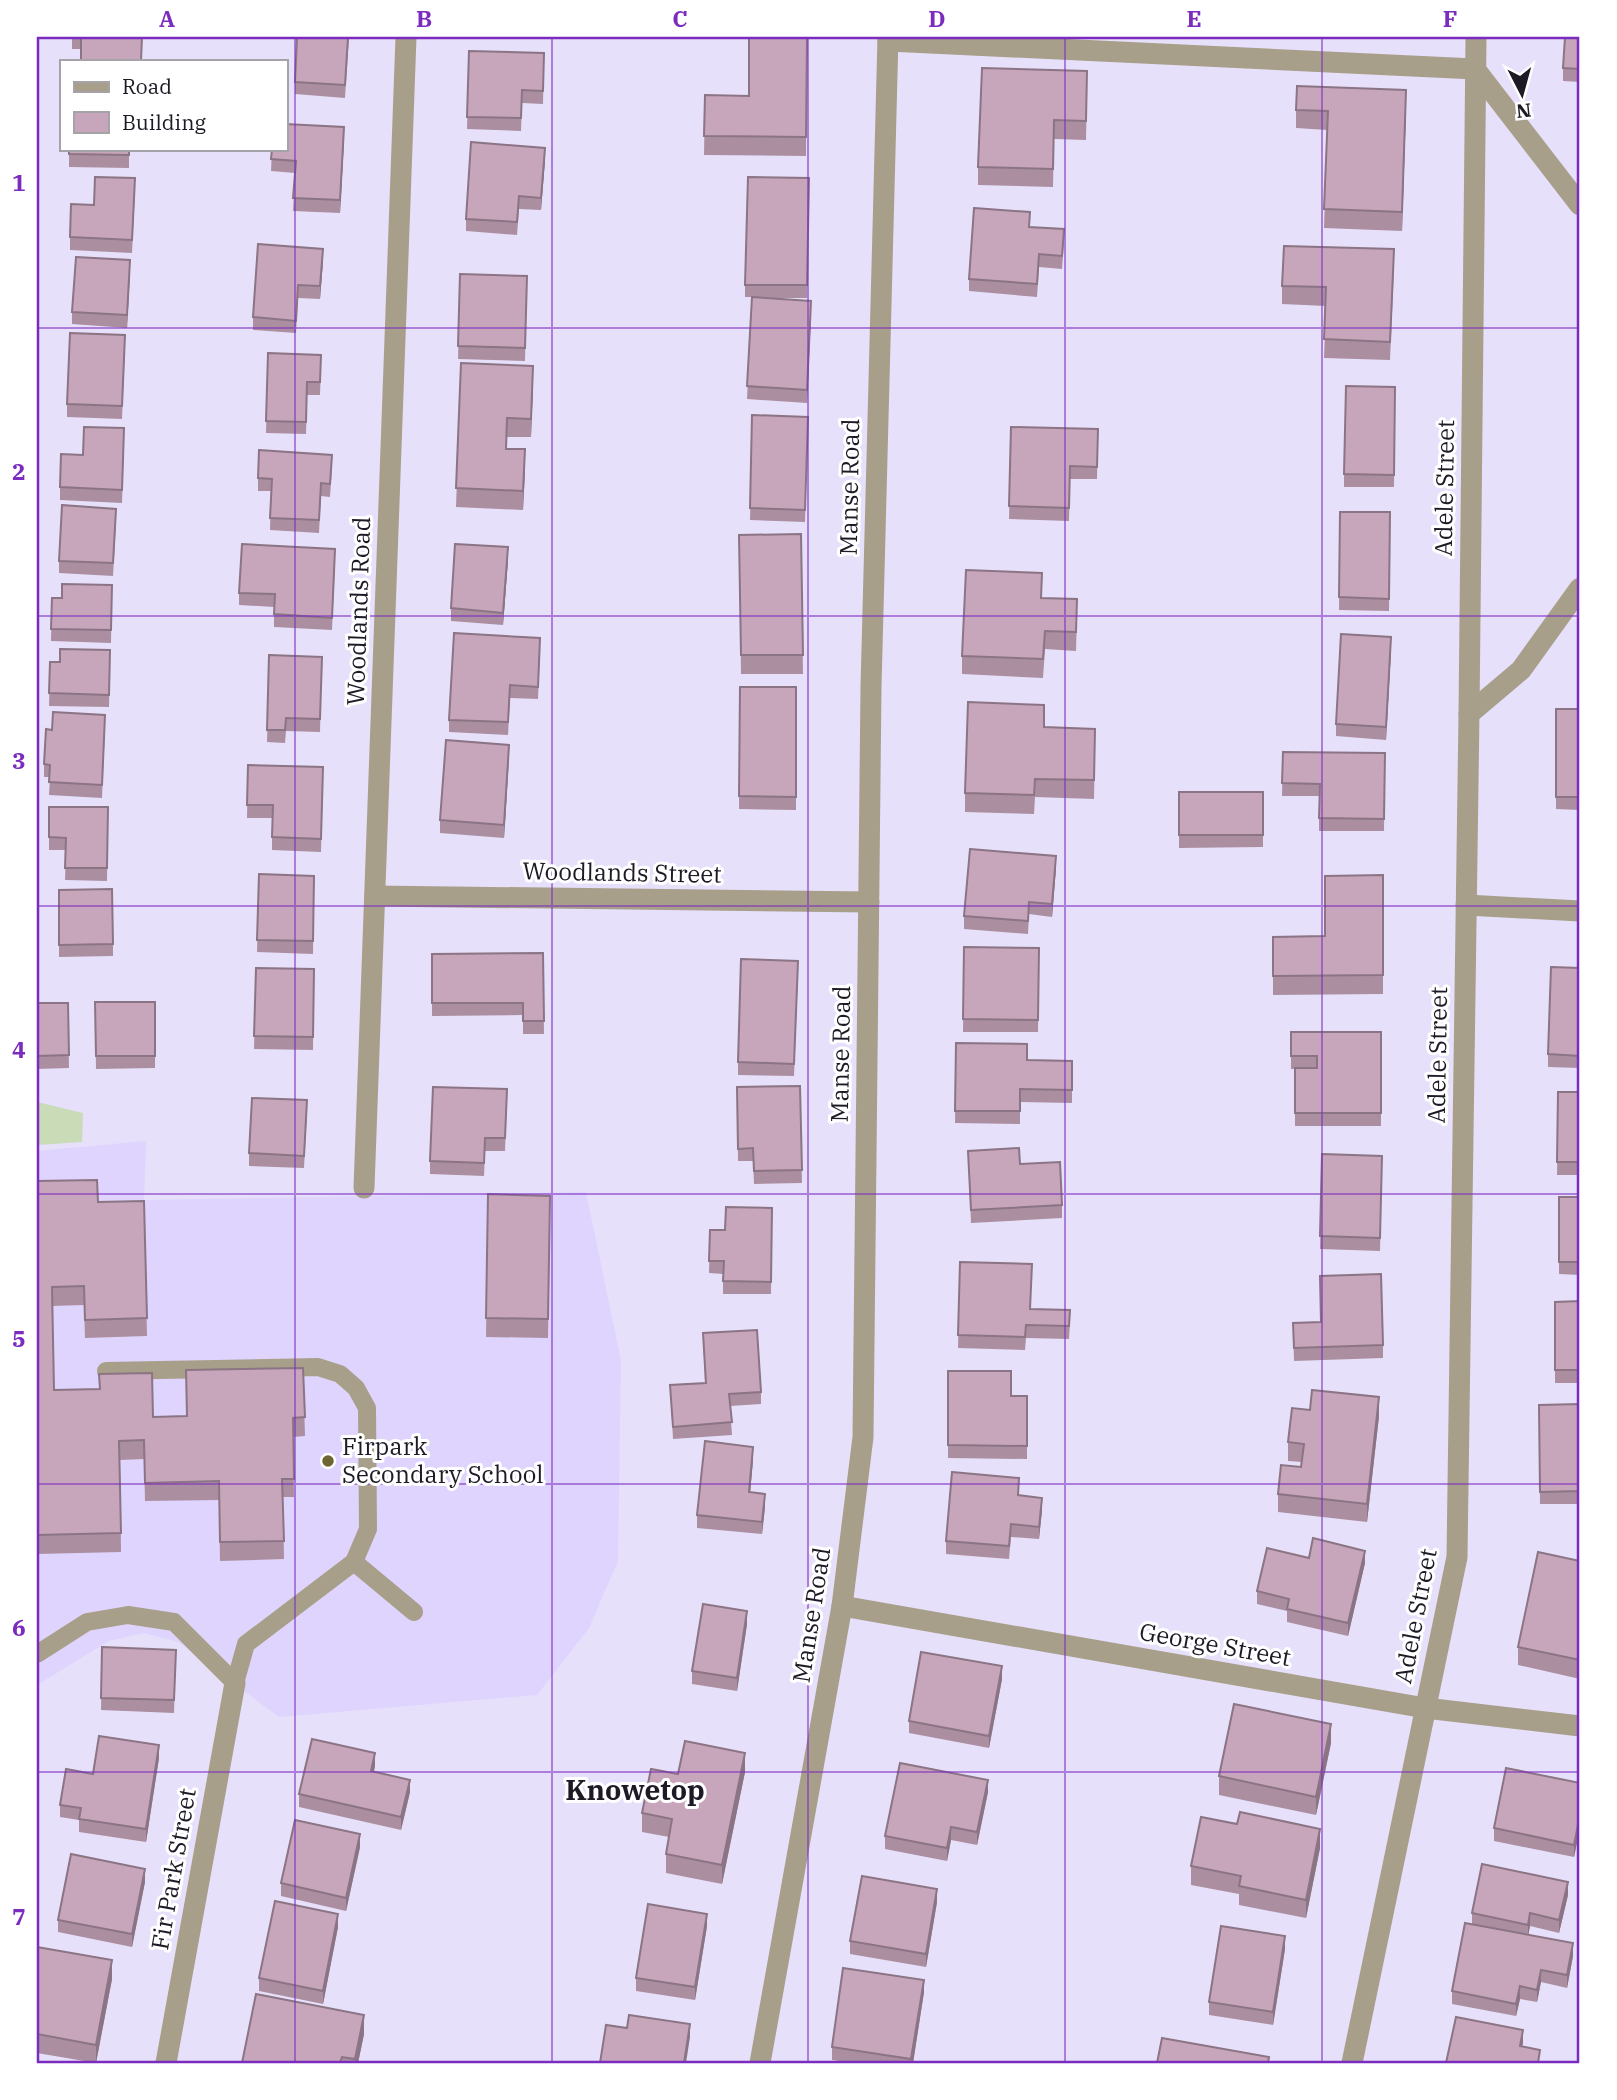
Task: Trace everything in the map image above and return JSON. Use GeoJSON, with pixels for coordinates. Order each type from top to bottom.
{"type":"FeatureCollection","features":[{"type":"Feature","properties":{"kind":"street","name":"Woodlands Road"},"geometry":{"type":"LineString","coordinates":[[364,1188],[406,37]]}},
{"type":"Feature","properties":{"kind":"street","name":"Adele Street"},"geometry":{"type":"LineString","coordinates":[[1352,2063],[1457,1557],[1476,37]]}},
{"type":"Feature","properties":{"kind":"street"},"geometry":{"type":"LineString","coordinates":[[888,39],[1475,69],[1580,205]]}},
{"type":"Feature","properties":{"kind":"street","name":"Manse Road"},"geometry":{"type":"LineString","coordinates":[[760,2063],[842,1606],[863,1437],[871,687],[888,39]]}},
{"type":"Feature","properties":{"kind":"street"},"geometry":{"type":"LineString","coordinates":[[1469,714],[1521,670],[1580,588]]}},
{"type":"Feature","properties":{"kind":"street","name":"Woodlands Street"},"geometry":{"type":"LineString","coordinates":[[374,896],[869,902]]}},
{"type":"Feature","properties":{"kind":"street"},"geometry":{"type":"LineString","coordinates":[[1466,905],[1580,911]]}},
{"type":"Feature","properties":{"kind":"street","name":"George Street"},"geometry":{"type":"LineString","coordinates":[[842,1606],[1425,1708],[1580,1726]]}},
{"type":"Feature","properties":{"kind":"street","name":"Fir Park Street"},"geometry":{"type":"LineString","coordinates":[[166,2063],[235,1683]]}},
{"type":"Feature","properties":{"kind":"lane"},"geometry":{"type":"LineString","coordinates":[[37,1654],[87,1622],[128,1615],[174,1622],[235,1683],[246,1644],[354,1562],[368,1529],[367,1408],[356,1388],[340,1374],[318,1367],[106,1371]]}},
{"type":"Feature","properties":{"kind":"lane"},"geometry":{"type":"LineString","coordinates":[[354,1562],[414,1612]]}},
{"type":"Feature","properties":{"kind":"shaded area","name":"Firpark Secondary School"},"geometry":{"type":"Polygon","coordinates":[[[146,1141],[144,1200],[586,1192],[621,1361],[618,1561],[589,1628],[537,1695],[279,1717],[178,1642],[144,1633],[109,1641],[37,1685],[37,1151],[146,1141]]]}},
{"type":"Feature","properties":{"kind":"green space"},"geometry":{"type":"Polygon","coordinates":[[[37,1102],[83,1113],[82,1142],[37,1145],[37,1102]]]}},
{"type":"Feature","properties":{"kind":"building"},"geometry":{"type":"Polygon","coordinates":[[[81,37],[142,37],[141,60],[81,60],[81,37]]]}},
{"type":"Feature","properties":{"kind":"building"},"geometry":{"type":"Polygon","coordinates":[[[297,37],[348,37],[345,85],[295,82],[297,37]]]}},
{"type":"Feature","properties":{"kind":"building"},"geometry":{"type":"Polygon","coordinates":[[[749,37],[807,37],[806,137],[704,136],[705,95],[749,96],[749,37]]]}},
{"type":"Feature","properties":{"kind":"building"},"geometry":{"type":"Polygon","coordinates":[[[1565,37],[1580,37],[1580,69],[1563,68],[1565,37]]]}},
{"type":"Feature","properties":{"kind":"building"},"geometry":{"type":"Polygon","coordinates":[[[469,51],[544,53],[543,91],[522,90],[521,118],[467,117],[469,51]]]}},
{"type":"Feature","properties":{"kind":"building"},"geometry":{"type":"Polygon","coordinates":[[[982,68],[1087,71],[1086,121],[1054,120],[1053,169],[978,167],[982,68]]]}},
{"type":"Feature","properties":{"kind":"building"},"geometry":{"type":"Polygon","coordinates":[[[1297,86],[1406,90],[1402,212],[1324,209],[1328,111],[1296,110],[1297,86]]]}},
{"type":"Feature","properties":{"kind":"building"},"geometry":{"type":"Polygon","coordinates":[[[287,124],[344,127],[340,200],[293,198],[296,161],[271,159],[272,150],[287,150],[287,124]]]}},
{"type":"Feature","properties":{"kind":"building"},"geometry":{"type":"Polygon","coordinates":[[[471,142],[545,148],[541,198],[519,196],[517,222],[466,219],[471,142]]]}},
{"type":"Feature","properties":{"kind":"building"},"geometry":{"type":"Polygon","coordinates":[[[69,150],[129,150],[129,155],[69,154],[69,150]]]}},
{"type":"Feature","properties":{"kind":"building"},"geometry":{"type":"Polygon","coordinates":[[[95,177],[135,178],[132,240],[70,237],[71,204],[94,205],[95,177]]]}},
{"type":"Feature","properties":{"kind":"building"},"geometry":{"type":"Polygon","coordinates":[[[748,177],[809,178],[807,285],[745,285],[748,177]]]}},
{"type":"Feature","properties":{"kind":"building"},"geometry":{"type":"Polygon","coordinates":[[[974,208],[1030,212],[1029,227],[1064,229],[1062,256],[1039,254],[1037,284],[969,279],[974,208]]]}},
{"type":"Feature","properties":{"kind":"building"},"geometry":{"type":"Polygon","coordinates":[[[258,244],[323,249],[320,286],[298,285],[296,321],[253,317],[258,244]]]}},
{"type":"Feature","properties":{"kind":"building"},"geometry":{"type":"Polygon","coordinates":[[[1284,246],[1394,249],[1390,342],[1324,339],[1326,287],[1282,286],[1284,246]]]}},
{"type":"Feature","properties":{"kind":"building"},"geometry":{"type":"Polygon","coordinates":[[[76,257],[130,260],[127,315],[72,312],[76,257]]]}},
{"type":"Feature","properties":{"kind":"building"},"geometry":{"type":"Polygon","coordinates":[[[460,274],[527,276],[525,348],[458,346],[460,274]]]}},
{"type":"Feature","properties":{"kind":"building"},"geometry":{"type":"Polygon","coordinates":[[[752,297],[811,301],[807,390],[747,386],[752,297]]]}},
{"type":"Feature","properties":{"kind":"building"},"geometry":{"type":"Polygon","coordinates":[[[70,333],[125,335],[122,406],[67,404],[70,333]]]}},
{"type":"Feature","properties":{"kind":"building"},"geometry":{"type":"Polygon","coordinates":[[[268,353],[321,355],[320,382],[307,382],[306,422],[266,421],[268,353]]]}},
{"type":"Feature","properties":{"kind":"building"},"geometry":{"type":"Polygon","coordinates":[[[461,363],[533,366],[531,419],[507,418],[506,449],[525,449],[523,491],[456,488],[461,363]]]}},
{"type":"Feature","properties":{"kind":"building"},"geometry":{"type":"Polygon","coordinates":[[[1346,386],[1395,387],[1394,475],[1344,474],[1346,386]]]}},
{"type":"Feature","properties":{"kind":"building"},"geometry":{"type":"Polygon","coordinates":[[[752,415],[808,417],[805,510],[750,508],[752,415]]]}},
{"type":"Feature","properties":{"kind":"building"},"geometry":{"type":"Polygon","coordinates":[[[84,427],[124,428],[122,490],[60,487],[61,454],[83,455],[84,427]]]}},
{"type":"Feature","properties":{"kind":"building"},"geometry":{"type":"Polygon","coordinates":[[[1011,427],[1098,429],[1097,467],[1070,466],[1069,508],[1009,506],[1011,427]]]}},
{"type":"Feature","properties":{"kind":"building"},"geometry":{"type":"Polygon","coordinates":[[[259,450],[332,455],[330,484],[321,483],[319,520],[270,518],[272,479],[258,478],[259,450]]]}},
{"type":"Feature","properties":{"kind":"building"},"geometry":{"type":"Polygon","coordinates":[[[62,505],[116,509],[113,563],[59,561],[62,505]]]}},
{"type":"Feature","properties":{"kind":"building"},"geometry":{"type":"Polygon","coordinates":[[[1340,512],[1390,512],[1389,599],[1339,597],[1340,512]]]}},
{"type":"Feature","properties":{"kind":"building"},"geometry":{"type":"Polygon","coordinates":[[[801,534],[803,655],[741,655],[739,535],[801,534]]]}},
{"type":"Feature","properties":{"kind":"building"},"geometry":{"type":"Polygon","coordinates":[[[242,544],[335,549],[332,618],[274,614],[275,594],[239,593],[242,544]]]}},
{"type":"Feature","properties":{"kind":"building"},"geometry":{"type":"Polygon","coordinates":[[[455,544],[508,547],[503,613],[451,608],[455,544]]]}},
{"type":"Feature","properties":{"kind":"building"},"geometry":{"type":"Polygon","coordinates":[[[966,570],[1042,573],[1041,598],[1077,599],[1076,632],[1045,631],[1043,659],[962,656],[966,570]]]}},
{"type":"Feature","properties":{"kind":"building"},"geometry":{"type":"Polygon","coordinates":[[[62,584],[112,585],[111,630],[51,629],[52,598],[62,598],[62,584]]]}},
{"type":"Feature","properties":{"kind":"building"},"geometry":{"type":"Polygon","coordinates":[[[454,633],[540,638],[538,687],[510,685],[508,722],[449,720],[454,633]]]}},
{"type":"Feature","properties":{"kind":"building"},"geometry":{"type":"Polygon","coordinates":[[[1341,634],[1391,637],[1386,727],[1336,724],[1341,634]]]}},
{"type":"Feature","properties":{"kind":"building"},"geometry":{"type":"Polygon","coordinates":[[[60,649],[110,650],[109,695],[49,693],[50,662],[60,662],[60,649]]]}},
{"type":"Feature","properties":{"kind":"building"},"geometry":{"type":"Polygon","coordinates":[[[269,655],[322,657],[320,719],[286,718],[285,730],[267,730],[269,655]]]}},
{"type":"Feature","properties":{"kind":"building"},"geometry":{"type":"Polygon","coordinates":[[[740,687],[796,687],[796,797],[739,796],[740,687]]]}},
{"type":"Feature","properties":{"kind":"building"},"geometry":{"type":"Polygon","coordinates":[[[968,702],[1044,705],[1044,727],[1095,729],[1094,780],[1035,779],[1034,795],[965,793],[968,702]]]}},
{"type":"Feature","properties":{"kind":"building"},"geometry":{"type":"Polygon","coordinates":[[[1556,709],[1580,709],[1580,797],[1556,797],[1556,709]]]}},
{"type":"Feature","properties":{"kind":"building"},"geometry":{"type":"Polygon","coordinates":[[[53,712],[105,715],[102,785],[49,782],[50,765],[44,764],[46,729],[52,730],[53,712]]]}},
{"type":"Feature","properties":{"kind":"building"},"geometry":{"type":"Polygon","coordinates":[[[446,740],[509,745],[504,825],[440,820],[446,740]]]}},
{"type":"Feature","properties":{"kind":"building"},"geometry":{"type":"Polygon","coordinates":[[[1283,752],[1385,753],[1384,819],[1319,818],[1320,784],[1282,783],[1283,752]]]}},
{"type":"Feature","properties":{"kind":"building"},"geometry":{"type":"Polygon","coordinates":[[[248,765],[323,767],[321,839],[272,837],[273,805],[247,805],[248,765]]]}},
{"type":"Feature","properties":{"kind":"building"},"geometry":{"type":"Polygon","coordinates":[[[1179,792],[1263,792],[1263,835],[1179,835],[1179,792]]]}},
{"type":"Feature","properties":{"kind":"building"},"geometry":{"type":"Polygon","coordinates":[[[49,807],[108,807],[107,868],[65,868],[66,838],[49,837],[49,807]]]}},
{"type":"Feature","properties":{"kind":"building"},"geometry":{"type":"Polygon","coordinates":[[[970,849],[1056,856],[1052,904],[1029,902],[1028,921],[964,916],[970,849]]]}},
{"type":"Feature","properties":{"kind":"building"},"geometry":{"type":"Polygon","coordinates":[[[259,874],[314,876],[313,941],[257,940],[259,874]]]}},
{"type":"Feature","properties":{"kind":"building"},"geometry":{"type":"Polygon","coordinates":[[[1383,875],[1383,975],[1273,976],[1273,937],[1325,936],[1325,876],[1383,875]]]}},
{"type":"Feature","properties":{"kind":"building"},"geometry":{"type":"Polygon","coordinates":[[[112,889],[113,944],[59,945],[59,890],[112,889]]]}},
{"type":"Feature","properties":{"kind":"building"},"geometry":{"type":"Polygon","coordinates":[[[964,947],[1039,948],[1038,1020],[963,1019],[964,947]]]}},
{"type":"Feature","properties":{"kind":"building"},"geometry":{"type":"Polygon","coordinates":[[[543,953],[544,1021],[523,1021],[523,1003],[432,1003],[432,954],[543,953]]]}},
{"type":"Feature","properties":{"kind":"building"},"geometry":{"type":"Polygon","coordinates":[[[741,959],[798,961],[794,1064],[738,1062],[741,959]]]}},
{"type":"Feature","properties":{"kind":"building"},"geometry":{"type":"Polygon","coordinates":[[[1551,967],[1580,968],[1580,1056],[1548,1054],[1551,967]]]}},
{"type":"Feature","properties":{"kind":"building"},"geometry":{"type":"Polygon","coordinates":[[[256,968],[314,969],[313,1037],[254,1036],[256,968]]]}},
{"type":"Feature","properties":{"kind":"building"},"geometry":{"type":"Polygon","coordinates":[[[95,1002],[155,1002],[155,1056],[96,1056],[95,1002]]]}},
{"type":"Feature","properties":{"kind":"building"},"geometry":{"type":"Polygon","coordinates":[[[37,1003],[68,1003],[69,1055],[37,1056],[37,1003]]]}},
{"type":"Feature","properties":{"kind":"building"},"geometry":{"type":"Polygon","coordinates":[[[1291,1032],[1381,1032],[1381,1113],[1295,1113],[1295,1068],[1317,1068],[1317,1056],[1291,1056],[1291,1032]]]}},
{"type":"Feature","properties":{"kind":"building"},"geometry":{"type":"Polygon","coordinates":[[[956,1043],[1027,1044],[1027,1060],[1072,1061],[1072,1090],[1020,1089],[1020,1111],[955,1111],[956,1043]]]}},
{"type":"Feature","properties":{"kind":"building"},"geometry":{"type":"Polygon","coordinates":[[[800,1086],[802,1170],[754,1171],[753,1148],[738,1149],[737,1087],[800,1086]]]}},
{"type":"Feature","properties":{"kind":"building"},"geometry":{"type":"Polygon","coordinates":[[[433,1087],[507,1089],[505,1138],[485,1138],[484,1163],[430,1161],[433,1087]]]}},
{"type":"Feature","properties":{"kind":"building"},"geometry":{"type":"Polygon","coordinates":[[[1558,1092],[1580,1092],[1580,1162],[1557,1162],[1558,1092]]]}},
{"type":"Feature","properties":{"kind":"building"},"geometry":{"type":"Polygon","coordinates":[[[252,1098],[307,1100],[304,1156],[249,1153],[252,1098]]]}},
{"type":"Feature","properties":{"kind":"building"},"geometry":{"type":"Polygon","coordinates":[[[1019,1148],[1020,1164],[1060,1162],[1062,1205],[971,1210],[968,1151],[1019,1148]]]}},
{"type":"Feature","properties":{"kind":"building"},"geometry":{"type":"Polygon","coordinates":[[[1322,1154],[1382,1156],[1380,1238],[1320,1236],[1322,1154]]]}},
{"type":"Feature","properties":{"kind":"building"},"geometry":{"type":"Polygon","coordinates":[[[97,1180],[98,1202],[144,1201],[147,1318],[85,1320],[84,1286],[52,1287],[54,1390],[100,1389],[99,1374],[152,1373],[153,1417],[187,1416],[186,1370],[303,1368],[305,1417],[293,1418],[294,1479],[282,1479],[284,1541],[220,1542],[219,1481],[145,1483],[144,1440],[119,1441],[121,1533],[37,1535],[37,1181],[97,1180]]]}},
{"type":"Feature","properties":{"kind":"building"},"geometry":{"type":"Polygon","coordinates":[[[488,1194],[550,1196],[548,1319],[486,1318],[488,1194]]]}},
{"type":"Feature","properties":{"kind":"building"},"geometry":{"type":"Polygon","coordinates":[[[1559,1197],[1580,1197],[1580,1262],[1559,1262],[1559,1197]]]}},
{"type":"Feature","properties":{"kind":"building"},"geometry":{"type":"Polygon","coordinates":[[[726,1207],[772,1208],[771,1282],[723,1281],[724,1261],[709,1261],[710,1230],[725,1230],[726,1207]]]}},
{"type":"Feature","properties":{"kind":"building"},"geometry":{"type":"Polygon","coordinates":[[[960,1262],[1032,1264],[1030,1309],[1070,1310],[1069,1326],[1026,1325],[1025,1337],[958,1335],[960,1262]]]}},
{"type":"Feature","properties":{"kind":"building"},"geometry":{"type":"Polygon","coordinates":[[[1381,1274],[1383,1345],[1294,1348],[1293,1323],[1321,1322],[1320,1276],[1381,1274]]]}},
{"type":"Feature","properties":{"kind":"building"},"geometry":{"type":"Polygon","coordinates":[[[1580,1301],[1580,1370],[1555,1370],[1555,1302],[1580,1301]]]}},
{"type":"Feature","properties":{"kind":"building"},"geometry":{"type":"Polygon","coordinates":[[[757,1330],[761,1392],[729,1394],[732,1422],[673,1427],[670,1385],[706,1383],[703,1333],[757,1330]]]}},
{"type":"Feature","properties":{"kind":"building"},"geometry":{"type":"Polygon","coordinates":[[[948,1371],[1011,1371],[1011,1396],[1027,1396],[1027,1446],[948,1445],[948,1371]]]}},
{"type":"Feature","properties":{"kind":"building"},"geometry":{"type":"Polygon","coordinates":[[[1312,1390],[1379,1397],[1367,1504],[1278,1494],[1281,1465],[1301,1467],[1304,1444],[1288,1442],[1292,1408],[1310,1410],[1312,1390]]]}},
{"type":"Feature","properties":{"kind":"building"},"geometry":{"type":"Polygon","coordinates":[[[1580,1404],[1580,1491],[1540,1492],[1539,1405],[1580,1404]]]}},
{"type":"Feature","properties":{"kind":"building"},"geometry":{"type":"Polygon","coordinates":[[[705,1441],[753,1447],[749,1492],[765,1494],[762,1522],[697,1515],[705,1441]]]}},
{"type":"Feature","properties":{"kind":"building"},"geometry":{"type":"Polygon","coordinates":[[[952,1472],[1019,1478],[1018,1495],[1042,1498],[1039,1527],[1011,1524],[1009,1546],[946,1541],[952,1472]]]}},
{"type":"Feature","properties":{"kind":"building"},"geometry":{"type":"Polygon","coordinates":[[[1313,1538],[1365,1551],[1348,1623],[1287,1609],[1289,1599],[1257,1591],[1267,1548],[1309,1558],[1313,1538]]]}},
{"type":"Feature","properties":{"kind":"building"},"geometry":{"type":"Polygon","coordinates":[[[1538,1552],[1580,1561],[1580,1660],[1518,1647],[1538,1552]]]}},
{"type":"Feature","properties":{"kind":"building"},"geometry":{"type":"Polygon","coordinates":[[[703,1604],[747,1611],[737,1678],[692,1671],[703,1604]]]}},
{"type":"Feature","properties":{"kind":"building"},"geometry":{"type":"Polygon","coordinates":[[[102,1647],[176,1650],[174,1700],[101,1698],[102,1647]]]}},
{"type":"Feature","properties":{"kind":"building"},"geometry":{"type":"Polygon","coordinates":[[[921,1652],[1002,1666],[989,1736],[909,1721],[921,1652]]]}},
{"type":"Feature","properties":{"kind":"building"},"geometry":{"type":"Polygon","coordinates":[[[1234,1704],[1331,1724],[1316,1797],[1219,1776],[1234,1704]]]}},
{"type":"Feature","properties":{"kind":"building"},"geometry":{"type":"Polygon","coordinates":[[[99,1736],[159,1745],[146,1829],[79,1819],[81,1808],[60,1805],[66,1769],[93,1774],[99,1736]]]}},
{"type":"Feature","properties":{"kind":"building"},"geometry":{"type":"Polygon","coordinates":[[[312,1739],[375,1753],[371,1771],[410,1780],[401,1817],[299,1794],[312,1739]]]}},
{"type":"Feature","properties":{"kind":"building"},"geometry":{"type":"Polygon","coordinates":[[[685,1741],[745,1753],[722,1865],[666,1854],[672,1819],[642,1813],[651,1769],[678,1774],[685,1741]]]}},
{"type":"Feature","properties":{"kind":"building"},"geometry":{"type":"Polygon","coordinates":[[[900,1763],[988,1780],[977,1832],[951,1827],[947,1848],[885,1836],[900,1763]]]}},
{"type":"Feature","properties":{"kind":"building"},"geometry":{"type":"Polygon","coordinates":[[[1506,1768],[1580,1783],[1580,1815],[1574,1845],[1494,1828],[1506,1768]]]}},
{"type":"Feature","properties":{"kind":"building"},"geometry":{"type":"Polygon","coordinates":[[[1240,1812],[1320,1829],[1306,1900],[1239,1886],[1241,1876],[1191,1866],[1201,1817],[1237,1824],[1240,1812]]]}},
{"type":"Feature","properties":{"kind":"building"},"geometry":{"type":"Polygon","coordinates":[[[295,1820],[360,1834],[346,1898],[281,1883],[295,1820]]]}},
{"type":"Feature","properties":{"kind":"building"},"geometry":{"type":"Polygon","coordinates":[[[71,1854],[145,1869],[132,1934],[58,1920],[71,1854]]]}},
{"type":"Feature","properties":{"kind":"building"},"geometry":{"type":"Polygon","coordinates":[[[1482,1864],[1568,1882],[1559,1920],[1530,1913],[1528,1925],[1472,1913],[1482,1864]]]}},
{"type":"Feature","properties":{"kind":"building"},"geometry":{"type":"Polygon","coordinates":[[[862,1876],[937,1889],[926,1954],[850,1941],[862,1876]]]}},
{"type":"Feature","properties":{"kind":"building"},"geometry":{"type":"Polygon","coordinates":[[[275,1901],[338,1914],[323,1991],[259,1978],[275,1901]]]}},
{"type":"Feature","properties":{"kind":"building"},"geometry":{"type":"Polygon","coordinates":[[[648,1904],[707,1914],[695,1987],[636,1978],[648,1904]]]}},
{"type":"Feature","properties":{"kind":"building"},"geometry":{"type":"Polygon","coordinates":[[[1465,1923],[1573,1943],[1567,1975],[1541,1970],[1537,1990],[1520,1986],[1516,2004],[1452,1991],[1465,1923]]]}},
{"type":"Feature","properties":{"kind":"building"},"geometry":{"type":"Polygon","coordinates":[[[1221,1926],[1285,1936],[1273,2012],[1209,2002],[1221,1926]]]}},
{"type":"Feature","properties":{"kind":"building"},"geometry":{"type":"Polygon","coordinates":[[[37,1947],[112,1960],[96,2045],[37,2034],[37,1947]]]}},
{"type":"Feature","properties":{"kind":"building"},"geometry":{"type":"Polygon","coordinates":[[[843,1968],[924,1980],[911,2059],[832,2047],[843,1968]]]}},
{"type":"Feature","properties":{"kind":"building"},"geometry":{"type":"Polygon","coordinates":[[[256,1994],[364,2015],[355,2059],[342,2057],[340,2063],[242,2063],[256,1994]]]}},
{"type":"Feature","properties":{"kind":"building"},"geometry":{"type":"Polygon","coordinates":[[[629,2015],[690,2024],[684,2063],[600,2063],[606,2025],[627,2028],[629,2015]]]}},
{"type":"Feature","properties":{"kind":"building"},"geometry":{"type":"Polygon","coordinates":[[[1456,2017],[1523,2030],[1520,2046],[1540,2050],[1538,2063],[1446,2063],[1456,2017]]]}},
{"type":"Feature","properties":{"kind":"building"},"geometry":{"type":"Polygon","coordinates":[[[1162,2038],[1269,2057],[1268,2063],[1157,2063],[1162,2038]]]}},
{"type":"Feature","properties":{"kind":"place","name":"Firpark Secondary School"},"geometry":{"type":"Point","coordinates":[328,1461]}},
{"type":"Feature","properties":{"kind":"district","name":"Knowetop"},"geometry":{"type":"Point","coordinates":[635,1790]}}]}
